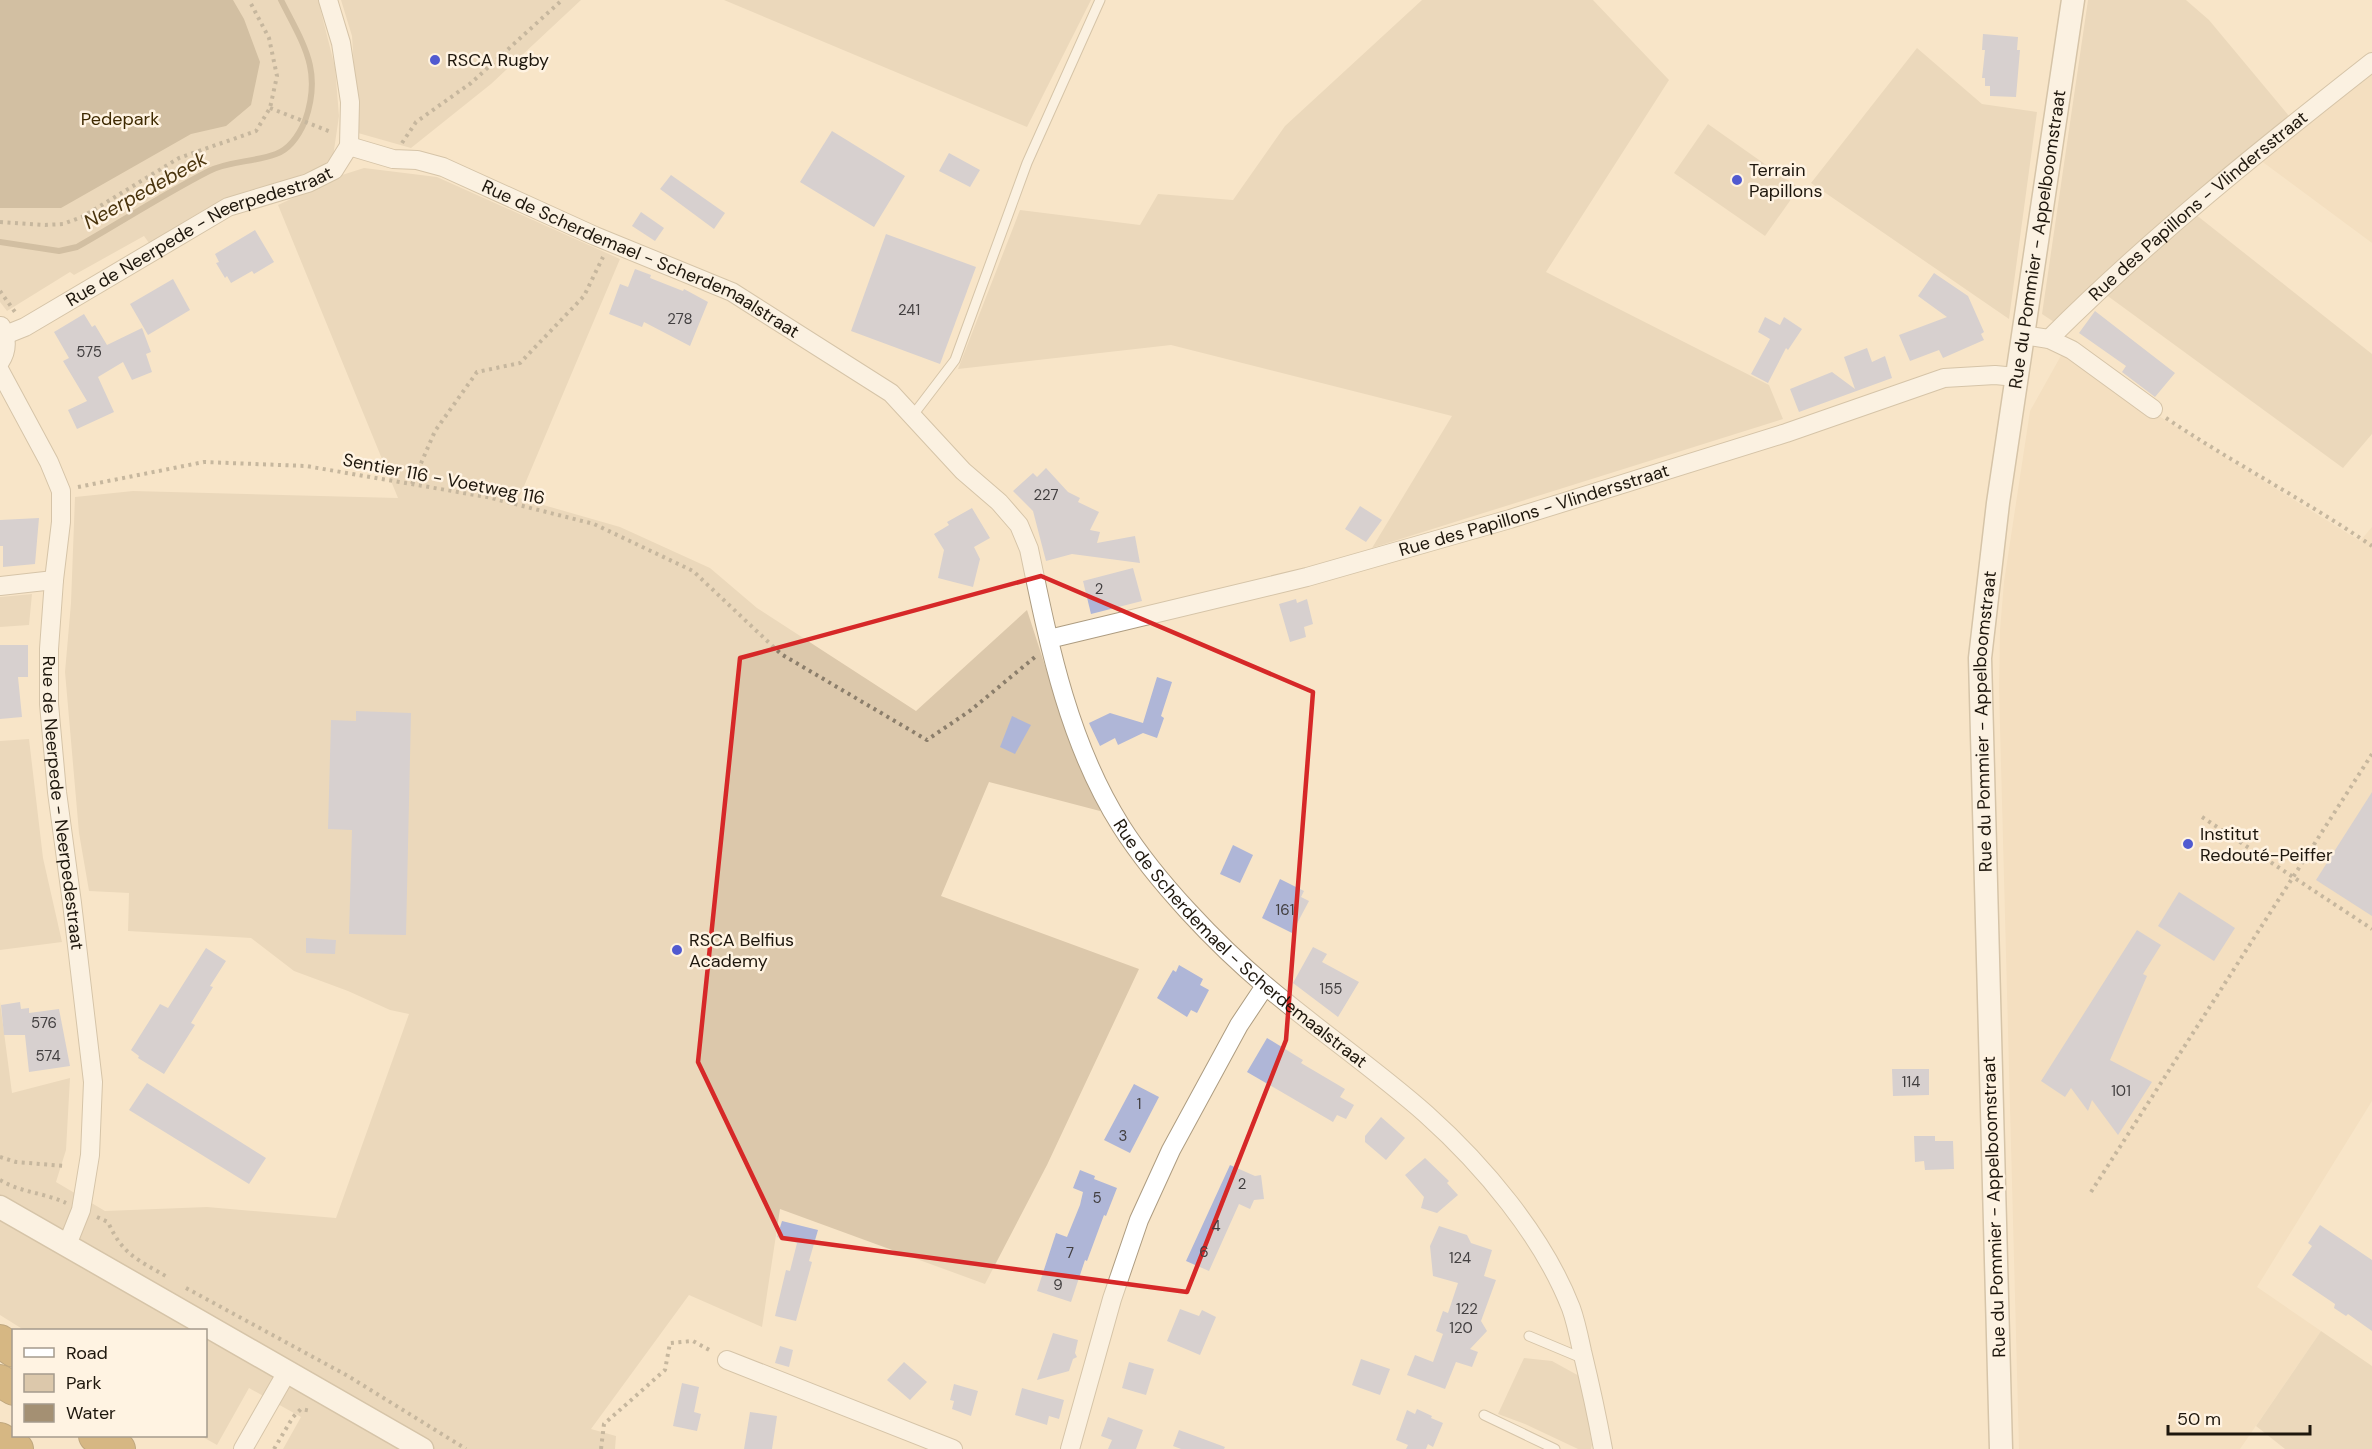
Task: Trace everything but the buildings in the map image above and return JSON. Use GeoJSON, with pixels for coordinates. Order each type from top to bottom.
{"type":"FeatureCollection","features":[{"type":"Feature","properties":{"kind":"highway"},"geometry":{"type":"LineString","coordinates":[[97,1437],[119,1449]]}},
{"type":"Feature","properties":{"kind":"highway"},"geometry":{"type":"LineString","coordinates":[[120,1437],[135,1449]]}},
{"type":"Feature","properties":{"kind":"highway"},"geometry":{"type":"LineString","coordinates":[[0,1439],[17,1449]]}},
{"type":"Feature","properties":{"kind":"street","name":"Rue de Neerpede - Neerpedestraat"},"geometry":{"type":"LineString","coordinates":[[0,362],[6,345],[3,330],[25,327],[228,207],[308,183],[334,170],[349,146],[350,102],[340,43],[328,0]]}},
{"type":"Feature","properties":{"kind":"street","name":"Rue du Pommier - Appelboomstraat"},"geometry":{"type":"LineString","coordinates":[[2001,1449],[1980,658],[1989,571],[2016,378],[2073,0]]}},
{"type":"Feature","properties":{"kind":"street","name":"Rue des Papillons - Vlindersstraat"},"geometry":{"type":"LineString","coordinates":[[2049,339],[2106,282],[2167,227],[2268,143],[2372,62]]}},
{"type":"Feature","properties":{"kind":"street","name":"Rue de Scherdemael - Scherdemaalstraat"},"geometry":{"type":"LineString","coordinates":[[349,146],[393,159],[417,160],[443,167],[610,243],[732,292],[891,393],[963,471],[999,502],[1019,525],[1029,549],[1068,715],[1084,758],[1122,826],[1158,874],[1206,930],[1265,986],[1427,1115],[1480,1169],[1521,1218],[1551,1267],[1571,1309],[1603,1449]]}},
{"type":"Feature","properties":{"kind":"street"},"geometry":{"type":"LineString","coordinates":[[2023,335],[2049,339],[2072,350],[2152,409]]}},
{"type":"Feature","properties":{"kind":"street","name":"Rue de Neerpede - Neerpedestraat"},"geometry":{"type":"LineString","coordinates":[[0,371],[49,462],[60,491],[61,522],[49,649],[49,704],[57,792],[93,1082],[90,1155],[81,1210],[67,1245]]}},
{"type":"Feature","properties":{"kind":"street","name":"Rue des Papillons - Vlindersstraat"},"geometry":{"type":"LineString","coordinates":[[1050,645],[1307,577],[1510,519],[1786,433],[1944,378],[1995,375],[2016,378]]}},
{"type":"Feature","properties":{"kind":"street"},"geometry":{"type":"LineString","coordinates":[[0,586],[54,580]]}},
{"type":"Feature","properties":{"kind":"street"},"geometry":{"type":"LineString","coordinates":[[1070,1449],[1112,1299],[1138,1220],[1171,1150],[1239,1025],[1265,986]]}},
{"type":"Feature","properties":{"kind":"street"},"geometry":{"type":"LineString","coordinates":[[0,1207],[422,1449]]}},
{"type":"Feature","properties":{"kind":"street"},"geometry":{"type":"LineString","coordinates":[[727,1360],[953,1449]]}},
{"type":"Feature","properties":{"kind":"street"},"geometry":{"type":"LineString","coordinates":[[243,1449],[287,1372]]}},
{"type":"Feature","properties":{"kind":"lane"},"geometry":{"type":"LineString","coordinates":[[913,416],[956,360],[1026,163],[1100,0]]}},
{"type":"Feature","properties":{"kind":"lane"},"geometry":{"type":"LineString","coordinates":[[1529,1336],[1584,1359]]}},
{"type":"Feature","properties":{"kind":"lane"},"geometry":{"type":"LineString","coordinates":[[1484,1415],[1556,1449]]}},
{"type":"Feature","properties":{"kind":"path"},"geometry":{"type":"LineString","coordinates":[[0,222],[63,224],[82,217],[179,158],[256,131],[270,108],[277,75],[269,38],[249,0]]}},
{"type":"Feature","properties":{"kind":"path"},"geometry":{"type":"LineString","coordinates":[[393,159],[416,122],[471,83],[561,0]]}},
{"type":"Feature","properties":{"kind":"path"},"geometry":{"type":"LineString","coordinates":[[270,108],[324,129]]}},
{"type":"Feature","properties":{"kind":"path"},"geometry":{"type":"LineString","coordinates":[[412,484],[435,431],[477,372],[520,363],[584,296],[610,243]]}},
{"type":"Feature","properties":{"kind":"path"},"geometry":{"type":"LineString","coordinates":[[0,291],[25,327]]}},
{"type":"Feature","properties":{"kind":"path"},"geometry":{"type":"LineString","coordinates":[[2152,409],[2372,546]]}},
{"type":"Feature","properties":{"kind":"path","name":"Sentier 116 - Voetweg 116"},"geometry":{"type":"LineString","coordinates":[[60,491],[204,462],[306,466],[487,497],[594,524],[693,571],[782,654],[927,740],[971,710],[1050,645]]}},
{"type":"Feature","properties":{"kind":"path"},"geometry":{"type":"LineString","coordinates":[[2091,1192],[2372,754]]}},
{"type":"Feature","properties":{"kind":"path"},"geometry":{"type":"LineString","coordinates":[[2202,817],[2372,929]]}},
{"type":"Feature","properties":{"kind":"path"},"geometry":{"type":"LineString","coordinates":[[0,1157],[16,1162],[65,1166]]}},
{"type":"Feature","properties":{"kind":"path"},"geometry":{"type":"LineString","coordinates":[[0,1180],[20,1191],[48,1195],[108,1222],[116,1240],[132,1256],[348,1376],[466,1449]]}},
{"type":"Feature","properties":{"kind":"path"},"geometry":{"type":"LineString","coordinates":[[601,1449],[604,1424],[665,1370],[670,1343],[693,1341],[727,1360]]}},
{"type":"Feature","properties":{"kind":"path"},"geometry":{"type":"LineString","coordinates":[[274,1449],[292,1417]]}},
{"type":"Feature","properties":{"kind":"highlighted area"},"geometry":{"type":"Polygon","coordinates":[[[1041,576],[1313,692],[1286,1040],[1187,1292],[782,1238],[698,1062],[740,658],[1041,576]]]}},
{"type":"Feature","properties":{"kind":"shaded area"},"geometry":{"type":"Polygon","coordinates":[[[2372,72],[2372,243],[2260,160],[2372,72]]]}},
{"type":"Feature","properties":{"kind":"shaded area","name":"Institut Redouté-Peiffer"},"geometry":{"type":"Polygon","coordinates":[[[2063,352],[2151,411],[2360,541],[2372,527],[2372,1101],[2257,1287],[2321,1331],[2240,1449],[2019,1449],[1999,688],[2000,630],[2004,582],[2030,411],[2063,352]]]}},
{"type":"Feature","properties":{"kind":"green space","name":"Pedepark"},"geometry":{"type":"Polygon","coordinates":[[[0,0],[318,0],[335,67],[339,116],[333,157],[322,166],[270,188],[228,198],[149,243],[144,236],[74,275],[70,272],[7,311],[0,302],[0,0]]]}},
{"type":"Feature","properties":{"kind":"green space","name":"RSCA Rugby"},"geometry":{"type":"Polygon","coordinates":[[[341,0],[581,0],[491,84],[411,148],[358,133],[352,36],[341,0]]]}},
{"type":"Feature","properties":{"kind":"green space"},"geometry":{"type":"Polygon","coordinates":[[[724,0],[1091,0],[1027,127],[724,0]]]}},
{"type":"Feature","properties":{"kind":"green space"},"geometry":{"type":"Polygon","coordinates":[[[1422,0],[1593,0],[1669,80],[1546,272],[1769,385],[1783,419],[1372,548],[1452,416],[1171,345],[958,369],[1020,210],[1140,225],[1158,194],[1233,200],[1285,126],[1422,0]]]}},
{"type":"Feature","properties":{"kind":"green space"},"geometry":{"type":"Polygon","coordinates":[[[2088,0],[2186,0],[2209,20],[2289,116],[2054,322],[2042,314],[2088,0]]]}},
{"type":"Feature","properties":{"kind":"green space"},"geometry":{"type":"Polygon","coordinates":[[[1917,48],[1982,104],[2037,112],[2009,319],[1811,183],[1917,48]]]}},
{"type":"Feature","properties":{"kind":"green space","name":"Terrain Papillons"},"geometry":{"type":"Polygon","coordinates":[[[1708,124],[1799,188],[1765,236],[1674,173],[1708,124]]]}},
{"type":"Feature","properties":{"kind":"green space","name":"RSCA Belfius Academy"},"geometry":{"type":"Polygon","coordinates":[[[364,168],[437,177],[620,259],[519,498],[620,527],[710,568],[757,608],[916,711],[1027,610],[1069,740],[1100,802],[1100,811],[989,782],[941,896],[1139,969],[1047,1165],[985,1284],[780,1209],[762,1327],[689,1295],[591,1429],[616,1436],[615,1449],[283,1449],[301,1417],[249,1388],[217,1445],[203,1437],[207,1437],[207,1329],[22,1329],[0,1315],[0,1002],[12,1093],[70,1078],[66,1150],[56,1182],[105,1211],[207,1207],[336,1218],[409,1014],[390,1010],[294,971],[251,938],[128,931],[129,893],[89,891],[79,833],[65,672],[71,603],[75,497],[133,491],[398,498],[278,205],[342,175],[364,168]]]}},
{"type":"Feature","properties":{"kind":"green space"},"geometry":{"type":"Polygon","coordinates":[[[2195,214],[2372,354],[2372,434],[2343,468],[2105,294],[2195,214]]]}},
{"type":"Feature","properties":{"kind":"green space"},"geometry":{"type":"Polygon","coordinates":[[[32,594],[29,625],[0,627],[0,597],[32,594]]]}},
{"type":"Feature","properties":{"kind":"green space"},"geometry":{"type":"Polygon","coordinates":[[[29,739],[43,858],[62,942],[0,950],[0,741],[29,739]]]}},
{"type":"Feature","properties":{"kind":"green space"},"geometry":{"type":"Polygon","coordinates":[[[2321,1331],[2372,1366],[2372,1449],[2285,1449],[2256,1426],[2321,1331]]]}},
{"type":"Feature","properties":{"kind":"green space"},"geometry":{"type":"Polygon","coordinates":[[[1524,1358],[1552,1361],[1581,1377],[1591,1449],[1578,1449],[1498,1414],[1524,1358]]]}},
{"type":"Feature","properties":{"kind":"water"},"geometry":{"type":"Polygon","coordinates":[[[0,0],[233,0],[244,19],[260,62],[251,105],[226,126],[191,134],[61,208],[0,208],[0,0]]]}},
{"type":"Feature","properties":{"kind":"waterway","name":"Neerpedebeek"},"geometry":{"type":"LineString","coordinates":[[0,242],[59,251],[77,247],[209,171],[225,165],[268,157],[286,149],[297,136],[305,121],[312,87],[308,58],[297,30],[281,0]]}},
{"type":"Feature","properties":{"kind":"place","name":"RSCA Rugby"},"geometry":{"type":"Point","coordinates":[435,60]}},
{"type":"Feature","properties":{"kind":"place","name":"Terrain Papillons"},"geometry":{"type":"Point","coordinates":[1737,180]}},
{"type":"Feature","properties":{"kind":"place","name":"Institut Redouté-Peiffer"},"geometry":{"type":"Point","coordinates":[2188,844]}},
{"type":"Feature","properties":{"kind":"place","name":"RSCA Belfius Academy"},"geometry":{"type":"Point","coordinates":[677,950]}}]}
